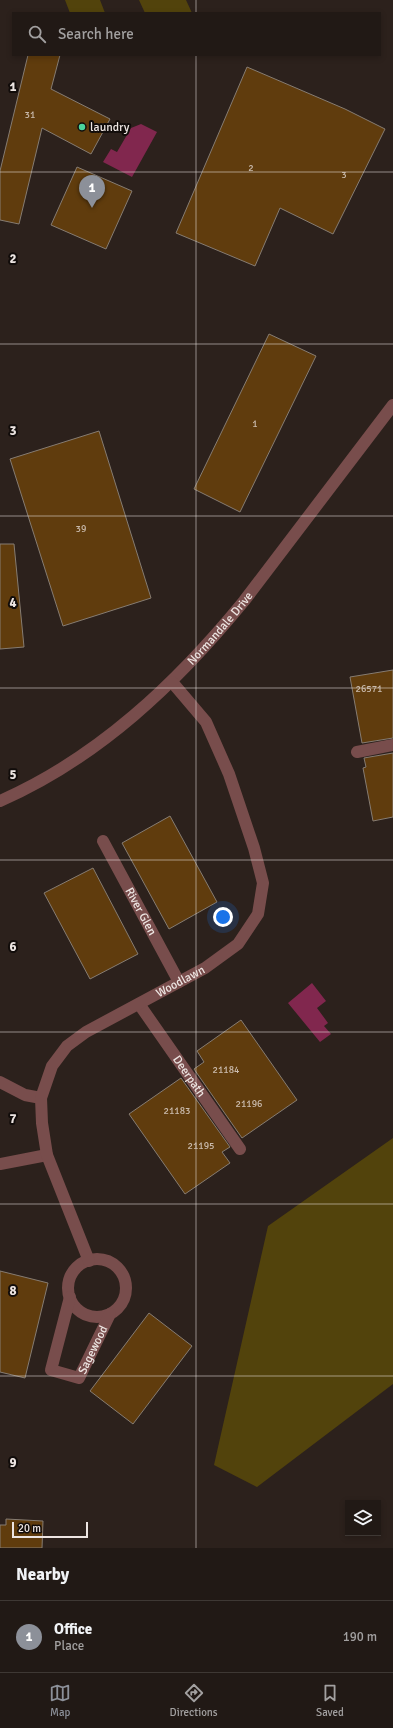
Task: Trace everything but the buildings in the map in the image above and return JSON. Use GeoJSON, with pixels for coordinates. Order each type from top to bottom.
{"type":"FeatureCollection","features":[{"type":"Feature","properties":{"kind":"street","name":"Normandale Drive"},"geometry":{"type":"LineString","coordinates":[[0,801],[20,792],[71,762],[128,722],[172,682],[218,633],[244,601],[393,405]]}},
{"type":"Feature","properties":{"kind":"street","name":"Woodlawn"},"geometry":{"type":"LineString","coordinates":[[88,1261],[47,1155],[42,1123],[41,1098],[52,1066],[67,1046],[86,1032],[205,968],[238,944],[258,914],[263,883],[254,848],[229,774],[206,722],[172,682]]}},
{"type":"Feature","properties":{"kind":"street"},"geometry":{"type":"LineString","coordinates":[[357,752],[393,745]]}},
{"type":"Feature","properties":{"kind":"street","name":"River Glen"},"geometry":{"type":"LineString","coordinates":[[103,841],[179,982]]}},
{"type":"Feature","properties":{"kind":"street","name":"Deerpath"},"geometry":{"type":"LineString","coordinates":[[139,1004],[240,1149]]}},
{"type":"Feature","properties":{"kind":"street"},"geometry":{"type":"LineString","coordinates":[[0,1082],[25,1095],[41,1098]]}},
{"type":"Feature","properties":{"kind":"street"},"geometry":{"type":"LineString","coordinates":[[0,1164],[47,1155]]}},
{"type":"Feature","properties":{"kind":"street","name":"Sagewood"},"geometry":{"type":"LineString","coordinates":[[94,1259],[104,1260],[113,1264],[120,1271],[125,1280],[126,1290],[124,1300],[118,1308],[110,1314],[101,1317],[91,1316],[81,1312],[74,1305],[70,1297],[68,1286],[71,1277],[76,1268],[88,1261],[94,1259]]}},
{"type":"Feature","properties":{"kind":"street","name":"Sagewood"},"geometry":{"type":"LineString","coordinates":[[70,1297],[51,1370],[79,1378],[110,1314]]}},
{"type":"Feature","properties":{"kind":"shaded area"},"geometry":{"type":"Polygon","coordinates":[[[65,0],[100,0],[105,12],[70,12],[65,0]]]}},
{"type":"Feature","properties":{"kind":"shaded area"},"geometry":{"type":"Polygon","coordinates":[[[139,0],[186,0],[192,12],[145,12],[139,0]]]}},
{"type":"Feature","properties":{"kind":"shaded area"},"geometry":{"type":"Polygon","coordinates":[[[141,124],[157,132],[132,177],[103,162],[111,149],[117,152],[131,128],[141,124]]]}},
{"type":"Feature","properties":{"kind":"shaded area"},"geometry":{"type":"Polygon","coordinates":[[[312,983],[326,1001],[317,1008],[328,1023],[324,1026],[331,1034],[320,1042],[288,1003],[312,983]]]}},
{"type":"Feature","properties":{"kind":"shaded area"},"geometry":{"type":"Polygon","coordinates":[[[393,1138],[393,1384],[257,1487],[214,1465],[268,1226],[393,1138]]]}},
{"type":"Feature","properties":{"kind":"place","name":"laundry"},"geometry":{"type":"Point","coordinates":[82,127]}},
{"type":"Feature","properties":{"kind":"place","name":"Office"},"geometry":{"type":"Point","coordinates":[92,208]}}]}
